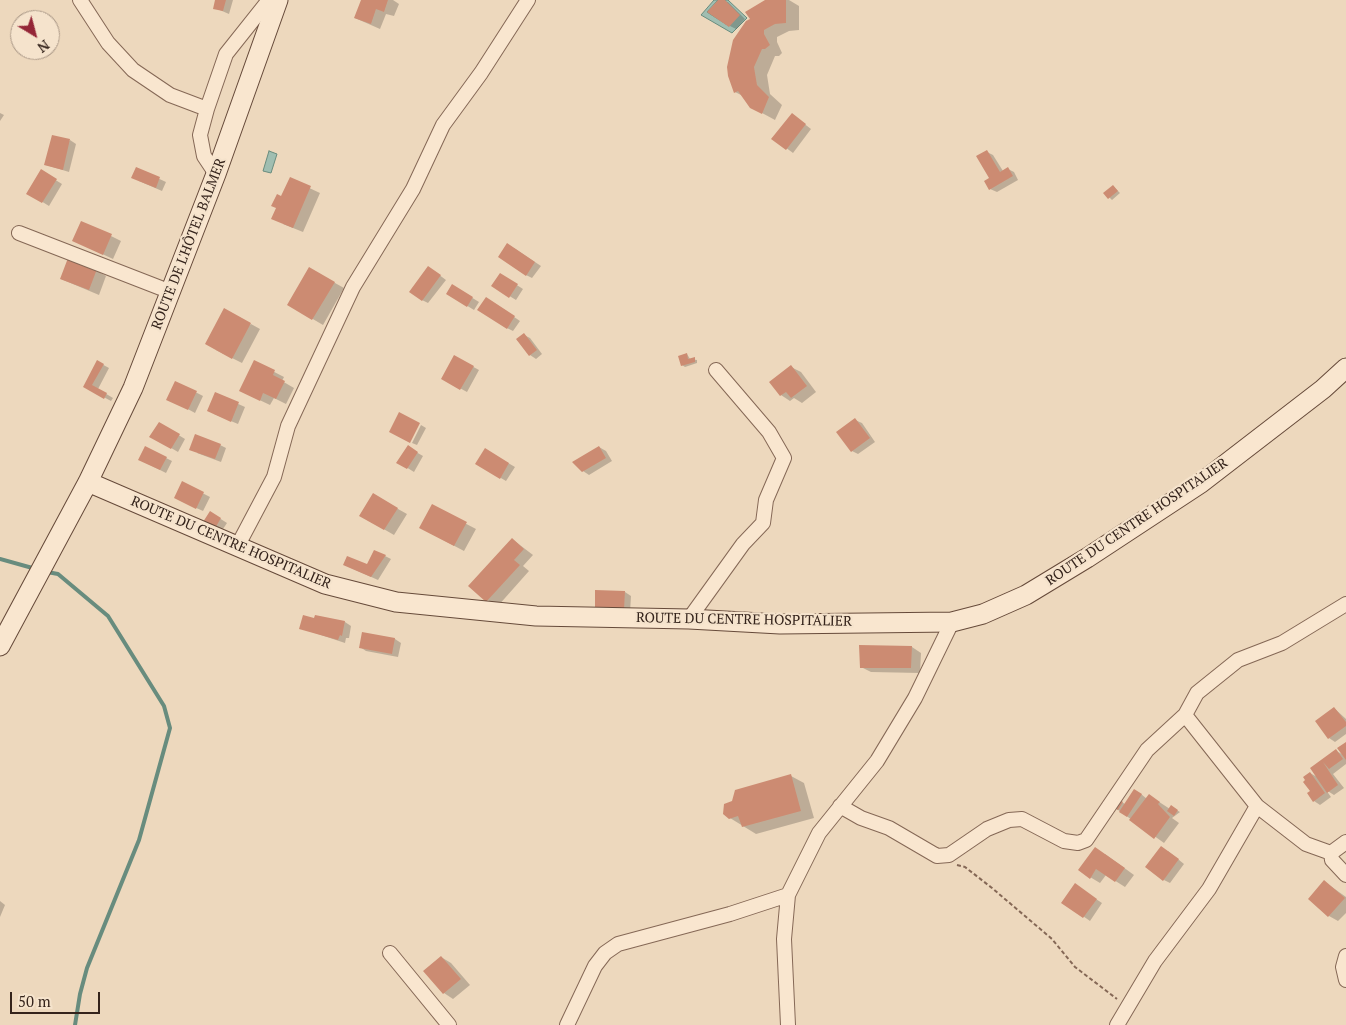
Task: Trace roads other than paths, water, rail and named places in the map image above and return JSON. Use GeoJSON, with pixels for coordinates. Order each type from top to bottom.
{"type":"FeatureCollection","features":[{"type":"Feature","properties":{"kind":"street"},"geometry":{"type":"LineString","coordinates":[[80,0],[108,43],[133,70],[170,94],[207,109]]}},
{"type":"Feature","properties":{"kind":"street"},"geometry":{"type":"LineString","coordinates":[[216,174],[204,156],[200,135],[207,109],[226,54],[268,0]]}},
{"type":"Feature","properties":{"kind":"street","name":"ROUTE DE L'HÔTEL BALMER"},"geometry":{"type":"LineString","coordinates":[[0,646],[88,482],[133,388],[216,174],[278,0]]}},
{"type":"Feature","properties":{"kind":"street"},"geometry":{"type":"LineString","coordinates":[[237,547],[274,477],[288,426],[352,287],[413,189],[442,125],[481,73],[528,0]]}},
{"type":"Feature","properties":{"kind":"street"},"geometry":{"type":"LineString","coordinates":[[19,233],[171,292]]}},
{"type":"Feature","properties":{"kind":"street","name":"ROUTE DU CENTRE HOSPITALIER"},"geometry":{"type":"LineString","coordinates":[[88,482],[325,584],[396,602],[536,616],[689,619],[780,624],[952,622],[982,614],[1026,595],[1087,558],[1201,483],[1324,390],[1346,368]]}},
{"type":"Feature","properties":{"kind":"street"},"geometry":{"type":"LineString","coordinates":[[689,619],[743,544],[763,523],[766,500],[784,458],[768,432],[716,370]]}},
{"type":"Feature","properties":{"kind":"street"},"geometry":{"type":"LineString","coordinates":[[840,806],[861,818],[889,828],[937,856],[950,855],[987,829],[1010,820],[1022,819],[1064,841],[1078,843],[1086,840],[1147,750],[1185,715],[1197,693],[1238,660],[1282,643],[1346,604]]}},
{"type":"Feature","properties":{"kind":"street"},"geometry":{"type":"LineString","coordinates":[[788,1025],[784,939],[788,895],[819,834],[877,761],[911,706],[952,622]]}},
{"type":"Feature","properties":{"kind":"street"},"geometry":{"type":"LineString","coordinates":[[1185,715],[1257,806],[1306,844],[1332,853]]}},
{"type":"Feature","properties":{"kind":"street"},"geometry":{"type":"LineString","coordinates":[[1117,1025],[1155,961],[1209,888],[1257,806]]}},
{"type":"Feature","properties":{"kind":"street"},"geometry":{"type":"LineString","coordinates":[[1332,853],[1346,842]]}},
{"type":"Feature","properties":{"kind":"street"},"geometry":{"type":"LineString","coordinates":[[1332,853],[1332,860],[1346,875]]}},
{"type":"Feature","properties":{"kind":"street"},"geometry":{"type":"LineString","coordinates":[[566,1025],[595,966],[605,953],[618,944],[730,914],[788,895]]}},
{"type":"Feature","properties":{"kind":"street"},"geometry":{"type":"LineString","coordinates":[[390,953],[449,1025]]}},
{"type":"Feature","properties":{"kind":"street"},"geometry":{"type":"LineString","coordinates":[[1346,956],[1344,967],[1346,980]]}},
{"type":"Feature","properties":{"kind":"waterway"},"geometry":{"type":"LineString","coordinates":[[0,559],[36,569]]}},
{"type":"Feature","properties":{"kind":"waterway"},"geometry":{"type":"LineString","coordinates":[[47,572],[58,574],[108,616],[164,706],[170,728],[139,840],[87,968],[75,1025]]}}]}
